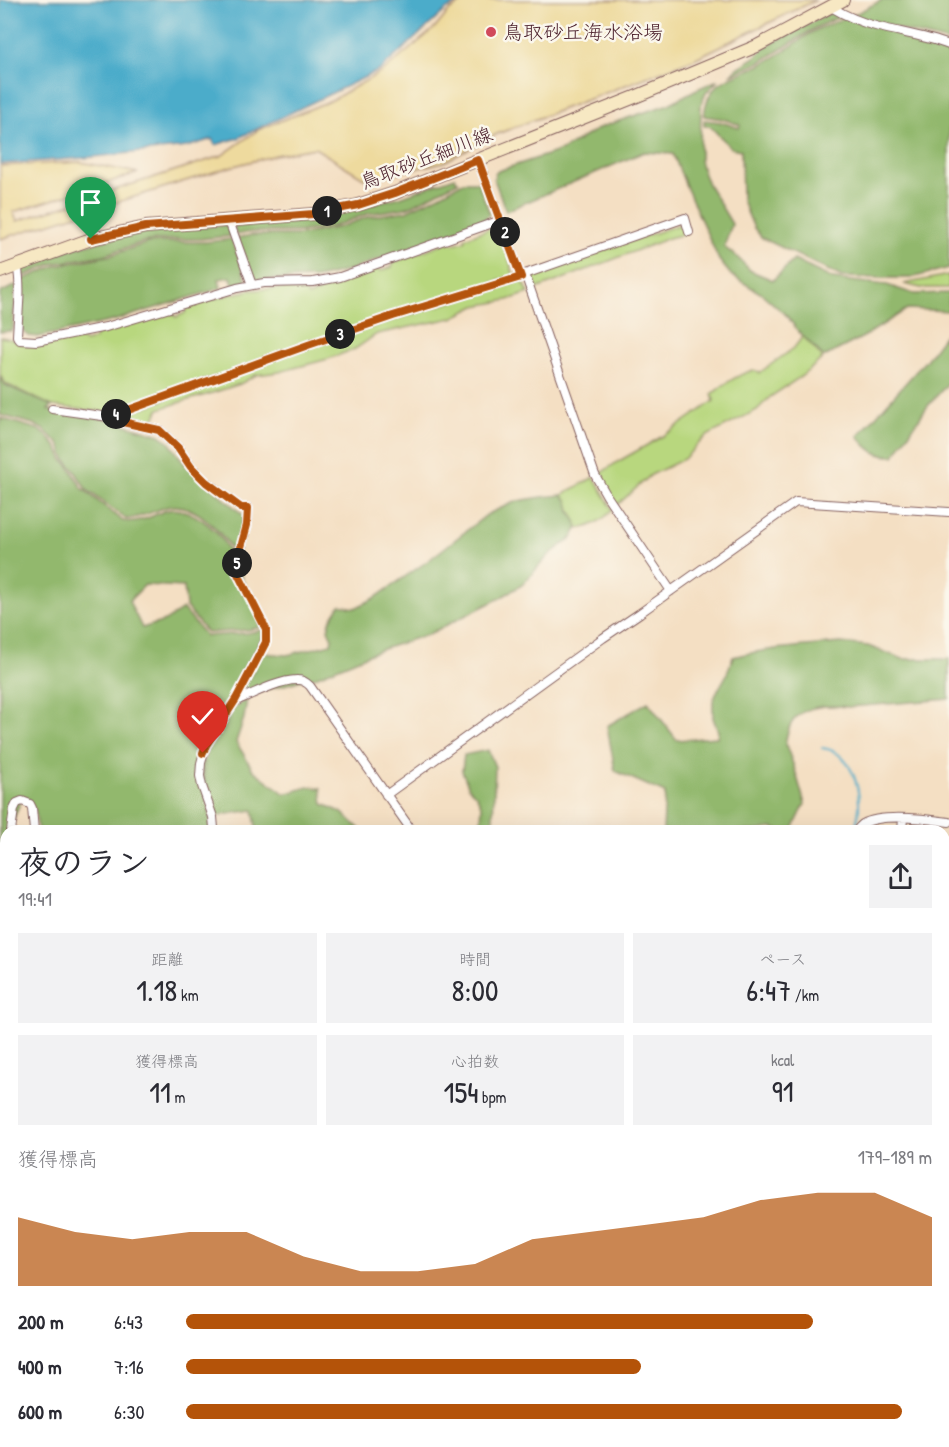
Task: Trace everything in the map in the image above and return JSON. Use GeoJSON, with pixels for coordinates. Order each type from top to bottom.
{"type":"FeatureCollection","features":[{"type":"Feature","properties":{"kind":"main road","name":"鳥取砂丘細川線"},"geometry":{"type":"LineString","coordinates":[[0,272],[91,239],[146,227],[313,214],[358,205],[478,160],[757,46],[843,0]]}},
{"type":"Feature","properties":{"kind":"street"},"geometry":{"type":"LineString","coordinates":[[831,7],[844,15],[878,27],[932,38],[949,45]]}},
{"type":"Feature","properties":{"kind":"street"},"geometry":{"type":"LineString","coordinates":[[478,160],[523,275],[595,475],[671,591]]}},
{"type":"Feature","properties":{"kind":"street"},"geometry":{"type":"LineString","coordinates":[[109,417],[339,334],[523,275],[685,218],[689,231]]}},
{"type":"Feature","properties":{"kind":"street"},"geometry":{"type":"LineString","coordinates":[[17,264],[20,289],[17,336],[20,340],[36,341],[106,327],[237,288],[264,284],[313,282],[340,277],[501,220]]}},
{"type":"Feature","properties":{"kind":"street"},"geometry":{"type":"LineString","coordinates":[[229,221],[252,285]]}},
{"type":"Feature","properties":{"kind":"street"},"geometry":{"type":"LineString","coordinates":[[52,409],[109,417],[159,430],[178,448],[191,467],[206,482],[241,508],[248,508],[247,525],[237,562],[237,572],[266,629],[266,642],[234,702],[206,745],[200,776],[214,825]]}},
{"type":"Feature","properties":{"kind":"street"},"geometry":{"type":"LineString","coordinates":[[386,795],[796,502],[949,512]]}},
{"type":"Feature","properties":{"kind":"street"},"geometry":{"type":"LineString","coordinates":[[234,702],[285,682],[298,680],[305,682],[408,825]]}},
{"type":"Feature","properties":{"kind":"street"},"geometry":{"type":"LineString","coordinates":[[12,825],[14,809],[17,803],[22,801],[30,804],[32,808],[33,825]]}},
{"type":"Feature","properties":{"kind":"street"},"geometry":{"type":"LineString","coordinates":[[902,825],[903,818]]}},
{"type":"Feature","properties":{"kind":"street"},"geometry":{"type":"LineString","coordinates":[[861,825],[881,819],[903,818],[949,822]]}},
{"type":"Feature","properties":{"kind":"green space"},"geometry":{"type":"Polygon","coordinates":[[[882,0],[949,0],[949,42],[853,15],[882,0]]]}},
{"type":"Feature","properties":{"kind":"green space"},"geometry":{"type":"Polygon","coordinates":[[[830,13],[841,16],[815,28],[762,61],[730,75],[754,58],[766,46],[830,13]]]}},
{"type":"Feature","properties":{"kind":"green space"},"geometry":{"type":"Polygon","coordinates":[[[844,17],[949,47],[949,268],[911,278],[842,277],[762,238],[754,228],[742,200],[741,150],[731,148],[710,126],[704,126],[704,120],[721,122],[739,128],[740,125],[704,116],[706,103],[716,87],[769,60],[818,29],[844,17]]]}},
{"type":"Feature","properties":{"kind":"green space"},"geometry":{"type":"Polygon","coordinates":[[[718,80],[706,93],[701,105],[700,160],[708,184],[732,224],[724,247],[751,271],[773,280],[794,260],[833,279],[887,285],[914,294],[949,293],[949,311],[907,309],[865,336],[824,357],[786,315],[762,294],[731,275],[719,260],[673,154],[644,152],[506,211],[494,179],[498,171],[562,150],[601,127],[669,104],[718,80]]]}},
{"type":"Feature","properties":{"kind":"green space"},"geometry":{"type":"Polygon","coordinates":[[[455,177],[459,181],[413,205],[367,214],[335,226],[300,232],[252,232],[236,235],[234,228],[236,225],[291,222],[400,197],[455,177]]]}},
{"type":"Feature","properties":{"kind":"green space"},"geometry":{"type":"Polygon","coordinates":[[[463,182],[478,182],[490,214],[485,218],[486,220],[347,271],[317,278],[254,280],[237,238],[252,235],[300,235],[340,227],[367,217],[406,211],[463,182]]]}},
{"type":"Feature","properties":{"kind":"green space"},"geometry":{"type":"Polygon","coordinates":[[[684,223],[685,234],[669,238],[534,290],[529,275],[684,223]]]}},
{"type":"Feature","properties":{"kind":"green space"},"geometry":{"type":"Polygon","coordinates":[[[225,225],[231,236],[143,242],[104,255],[52,264],[22,277],[22,269],[69,249],[136,233],[225,225]]]}},
{"type":"Feature","properties":{"kind":"green space"},"geometry":{"type":"Polygon","coordinates":[[[490,228],[501,233],[513,276],[111,412],[52,406],[6,384],[0,375],[0,337],[30,345],[79,337],[85,342],[95,339],[96,334],[169,312],[176,317],[185,313],[188,306],[251,290],[304,287],[308,296],[319,292],[321,286],[375,268],[381,271],[392,267],[394,262],[447,242],[453,244],[465,241],[465,238],[490,228]]]}},
{"type":"Feature","properties":{"kind":"green space"},"geometry":{"type":"Polygon","coordinates":[[[232,239],[247,282],[233,285],[231,277],[219,279],[221,288],[113,321],[38,337],[29,336],[21,330],[22,280],[55,266],[112,255],[147,243],[232,239]]]}},
{"type":"Feature","properties":{"kind":"green space"},"geometry":{"type":"Polygon","coordinates":[[[949,275],[949,288],[921,288],[904,284],[949,275]]]}},
{"type":"Feature","properties":{"kind":"green space"},"geometry":{"type":"Polygon","coordinates":[[[520,280],[523,281],[529,293],[476,306],[452,318],[377,334],[355,349],[328,359],[279,372],[256,375],[240,384],[159,409],[154,419],[154,426],[115,418],[304,348],[520,280]]]}},
{"type":"Feature","properties":{"kind":"green space"},"geometry":{"type":"Polygon","coordinates":[[[16,285],[13,329],[0,332],[0,293],[16,285]]]}},
{"type":"Feature","properties":{"kind":"green space"},"geometry":{"type":"Polygon","coordinates":[[[949,329],[949,382],[927,407],[894,456],[882,455],[873,451],[858,436],[927,359],[949,329]]]}},
{"type":"Feature","properties":{"kind":"green space"},"geometry":{"type":"Polygon","coordinates":[[[803,336],[823,358],[802,376],[770,397],[757,410],[705,437],[684,459],[651,475],[616,506],[598,475],[663,436],[714,401],[712,394],[731,380],[753,370],[759,373],[794,348],[803,336]]]}},
{"type":"Feature","properties":{"kind":"green space"},"geometry":{"type":"Polygon","coordinates":[[[0,377],[5,385],[52,406],[48,410],[103,418],[160,435],[169,442],[185,464],[243,515],[246,521],[236,557],[208,521],[188,509],[178,506],[167,507],[126,519],[86,489],[65,459],[60,445],[44,430],[33,424],[0,415],[0,377]]]}},
{"type":"Feature","properties":{"kind":"green space"},"geometry":{"type":"Polygon","coordinates":[[[0,418],[37,429],[46,435],[57,447],[82,488],[123,521],[139,520],[172,509],[188,512],[210,526],[221,538],[235,562],[262,627],[207,633],[186,607],[184,587],[145,585],[129,601],[142,628],[165,621],[183,609],[206,636],[264,630],[264,635],[201,752],[211,825],[37,825],[35,810],[22,798],[11,825],[0,825],[0,418]]]}},
{"type":"Feature","properties":{"kind":"green space"},"geometry":{"type":"Polygon","coordinates":[[[594,477],[613,510],[596,523],[577,529],[576,521],[562,495],[594,477]]]}},
{"type":"Feature","properties":{"kind":"green space"},"geometry":{"type":"Polygon","coordinates":[[[562,495],[568,501],[577,529],[572,538],[550,554],[522,585],[429,634],[380,650],[308,680],[238,698],[263,653],[287,655],[331,644],[332,638],[328,629],[340,605],[355,608],[373,599],[429,560],[488,514],[517,501],[562,495]]]}},
{"type":"Feature","properties":{"kind":"green space"},"geometry":{"type":"Polygon","coordinates":[[[841,643],[868,646],[903,659],[949,659],[949,699],[849,707],[824,706],[801,713],[790,726],[786,740],[805,804],[795,825],[663,825],[665,793],[615,771],[607,726],[648,702],[677,740],[717,737],[718,731],[713,718],[713,701],[733,657],[800,646],[841,643]]]}},
{"type":"Feature","properties":{"kind":"green space"},"geometry":{"type":"Polygon","coordinates":[[[247,699],[244,718],[236,742],[253,770],[285,794],[308,787],[321,788],[323,804],[341,812],[355,825],[256,825],[253,810],[215,816],[202,775],[207,749],[234,708],[247,699]]]}},
{"type":"Feature","properties":{"kind":"green space"},"geometry":{"type":"Polygon","coordinates":[[[488,750],[495,767],[494,825],[480,825],[482,807],[476,795],[469,788],[462,771],[464,755],[488,750]]]}},
{"type":"Feature","properties":{"kind":"sand"},"geometry":{"type":"Polygon","coordinates":[[[466,0],[816,0],[694,59],[497,134],[444,162],[367,180],[315,148],[280,154],[230,167],[0,239],[0,166],[80,162],[138,173],[13,212],[17,221],[221,156],[258,130],[332,100],[385,70],[436,27],[450,10],[466,0]]]}},
{"type":"Feature","properties":{"kind":"water"},"geometry":{"type":"Polygon","coordinates":[[[0,0],[463,0],[447,9],[380,70],[238,138],[215,145],[212,139],[187,147],[0,164],[0,0]]]}},
{"type":"Feature","properties":{"kind":"waterway"},"geometry":{"type":"LineString","coordinates":[[822,748],[842,757],[854,777],[859,802],[856,824]]}},
{"type":"Feature","properties":{"kind":"place","name":"鳥取砂丘海水浴場"},"geometry":{"type":"Point","coordinates":[491,32]}},
{"type":"Feature","properties":{"kind":"route"},"geometry":{"type":"LineString","coordinates":[[91,239],[146,227],[313,214],[358,205],[478,160],[521,277],[393,316],[109,417],[159,430],[178,448],[191,467],[206,482],[241,508],[248,508],[247,525],[237,562],[237,572],[266,629],[266,642],[236,699],[203,753]]}}]}
